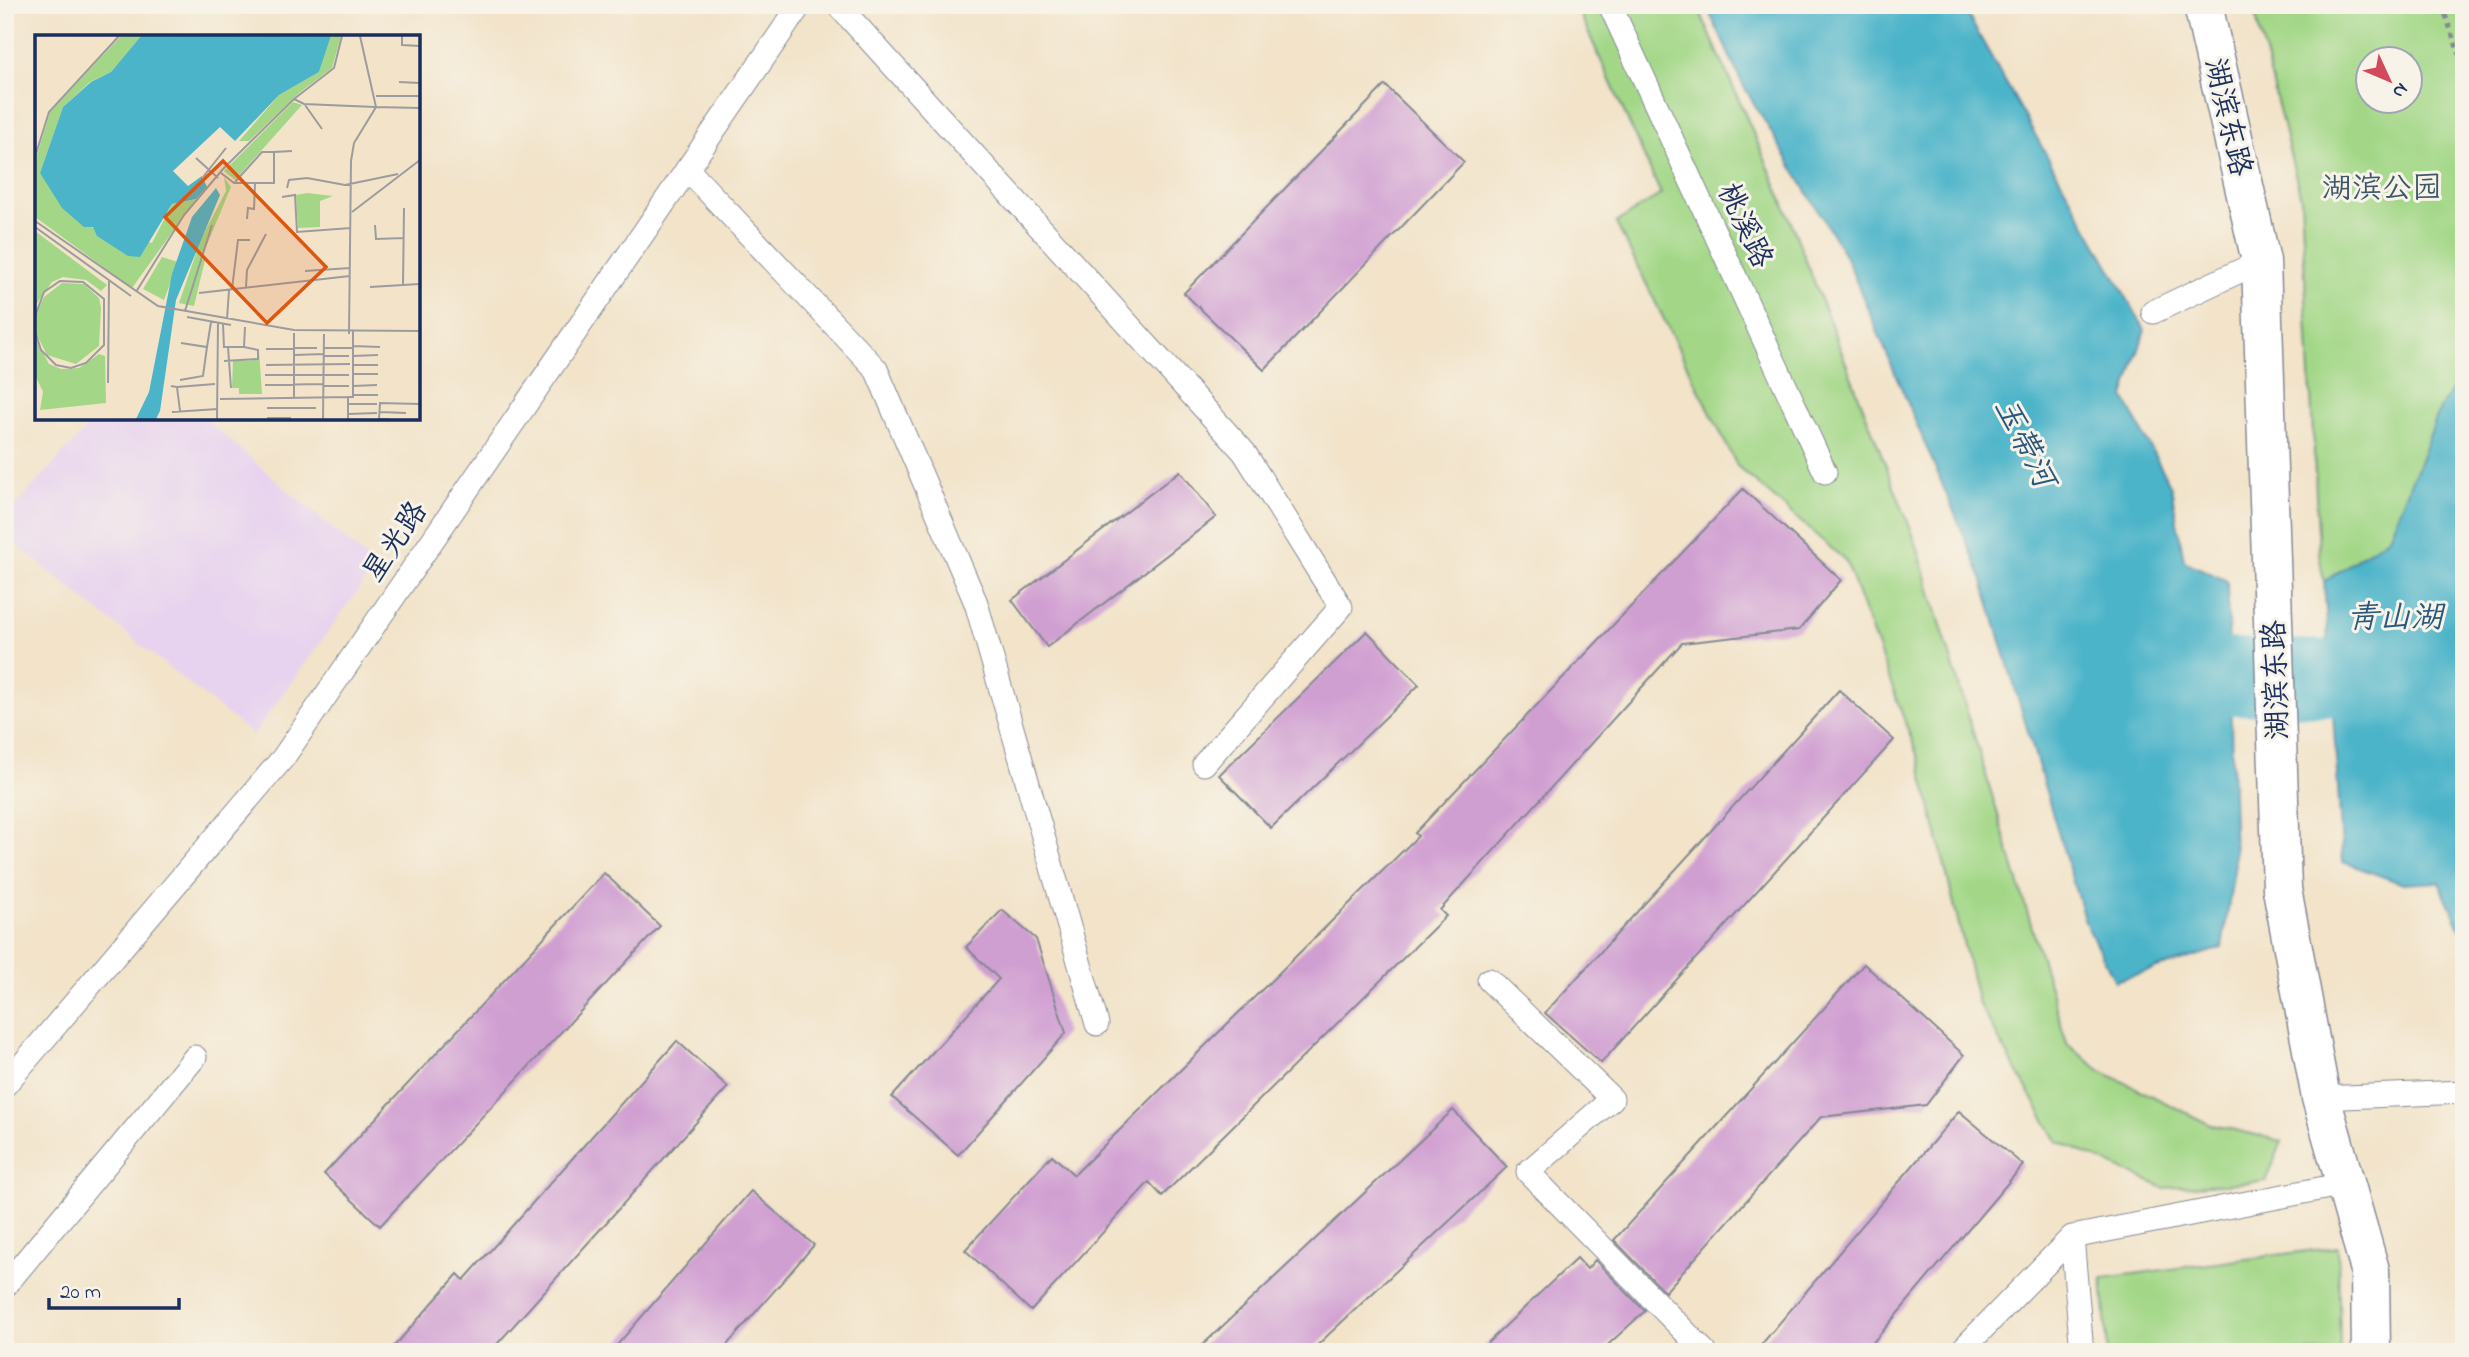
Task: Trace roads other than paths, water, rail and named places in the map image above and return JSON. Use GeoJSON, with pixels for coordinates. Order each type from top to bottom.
{"type":"FeatureCollection","features":[{"type":"Feature","properties":{"kind":"street","name":"湖滨东路"},"geometry":{"type":"LineString","coordinates":[[2203,5],[2261,261],[2282,890],[2321,1098],[2370,1270],[2371,1352]]}},
{"type":"Feature","properties":{"kind":"lane","name":"星光路"},"geometry":{"type":"LineString","coordinates":[[5,1085],[283,758],[800,5]]}},
{"type":"Feature","properties":{"kind":"lane"},"geometry":{"type":"LineString","coordinates":[[838,5],[1244,452],[1341,607],[1204,764]]}},
{"type":"Feature","properties":{"kind":"lane","name":"桃溪路"},"geometry":{"type":"LineString","coordinates":[[1610,5],[1825,472]]}},
{"type":"Feature","properties":{"kind":"lane"},"geometry":{"type":"LineString","coordinates":[[687,169],[876,369],[976,603],[1097,1024]]}},
{"type":"Feature","properties":{"kind":"lane"},"geometry":{"type":"LineString","coordinates":[[2153,312],[2261,261]]}},
{"type":"Feature","properties":{"kind":"lane"},"geometry":{"type":"LineString","coordinates":[[1489,980],[1612,1099],[1528,1172],[1705,1352]]}},
{"type":"Feature","properties":{"kind":"lane"},"geometry":{"type":"LineString","coordinates":[[5,1286],[195,1057]]}},
{"type":"Feature","properties":{"kind":"lane"},"geometry":{"type":"LineString","coordinates":[[2321,1098],[2464,1092]]}},
{"type":"Feature","properties":{"kind":"lane"},"geometry":{"type":"LineString","coordinates":[[1960,1352],[2072,1237],[2345,1184]]}},
{"type":"Feature","properties":{"kind":"lane"},"geometry":{"type":"LineString","coordinates":[[2072,1237],[2082,1352]]}},
{"type":"Feature","properties":{"kind":"water"},"geometry":{"type":"Polygon","coordinates":[[[1706,5],[1962,5],[2145,330],[2124,397],[2171,487],[2184,561],[2227,581],[2235,864],[2222,948],[2115,981],[2085,922],[1982,578],[1845,255],[1743,85],[1706,5]]]}},
{"type":"Feature","properties":{"kind":"water","name":"青山湖"},"geometry":{"type":"Polygon","coordinates":[[[2464,370],[2464,936],[2439,882],[2403,884],[2343,862],[2324,582],[2389,537],[2441,407],[2464,370]]]}},
{"type":"Feature","properties":{"kind":"waterway","name":"玉带河"},"geometry":{"type":"LineString","coordinates":[[2134,655],[2144,675],[2373,679]]}},
{"type":"Feature","properties":{"kind":"park label","name":"湖滨公园"},"geometry":{"type":"Point","coordinates":[2382,187]}}]}
